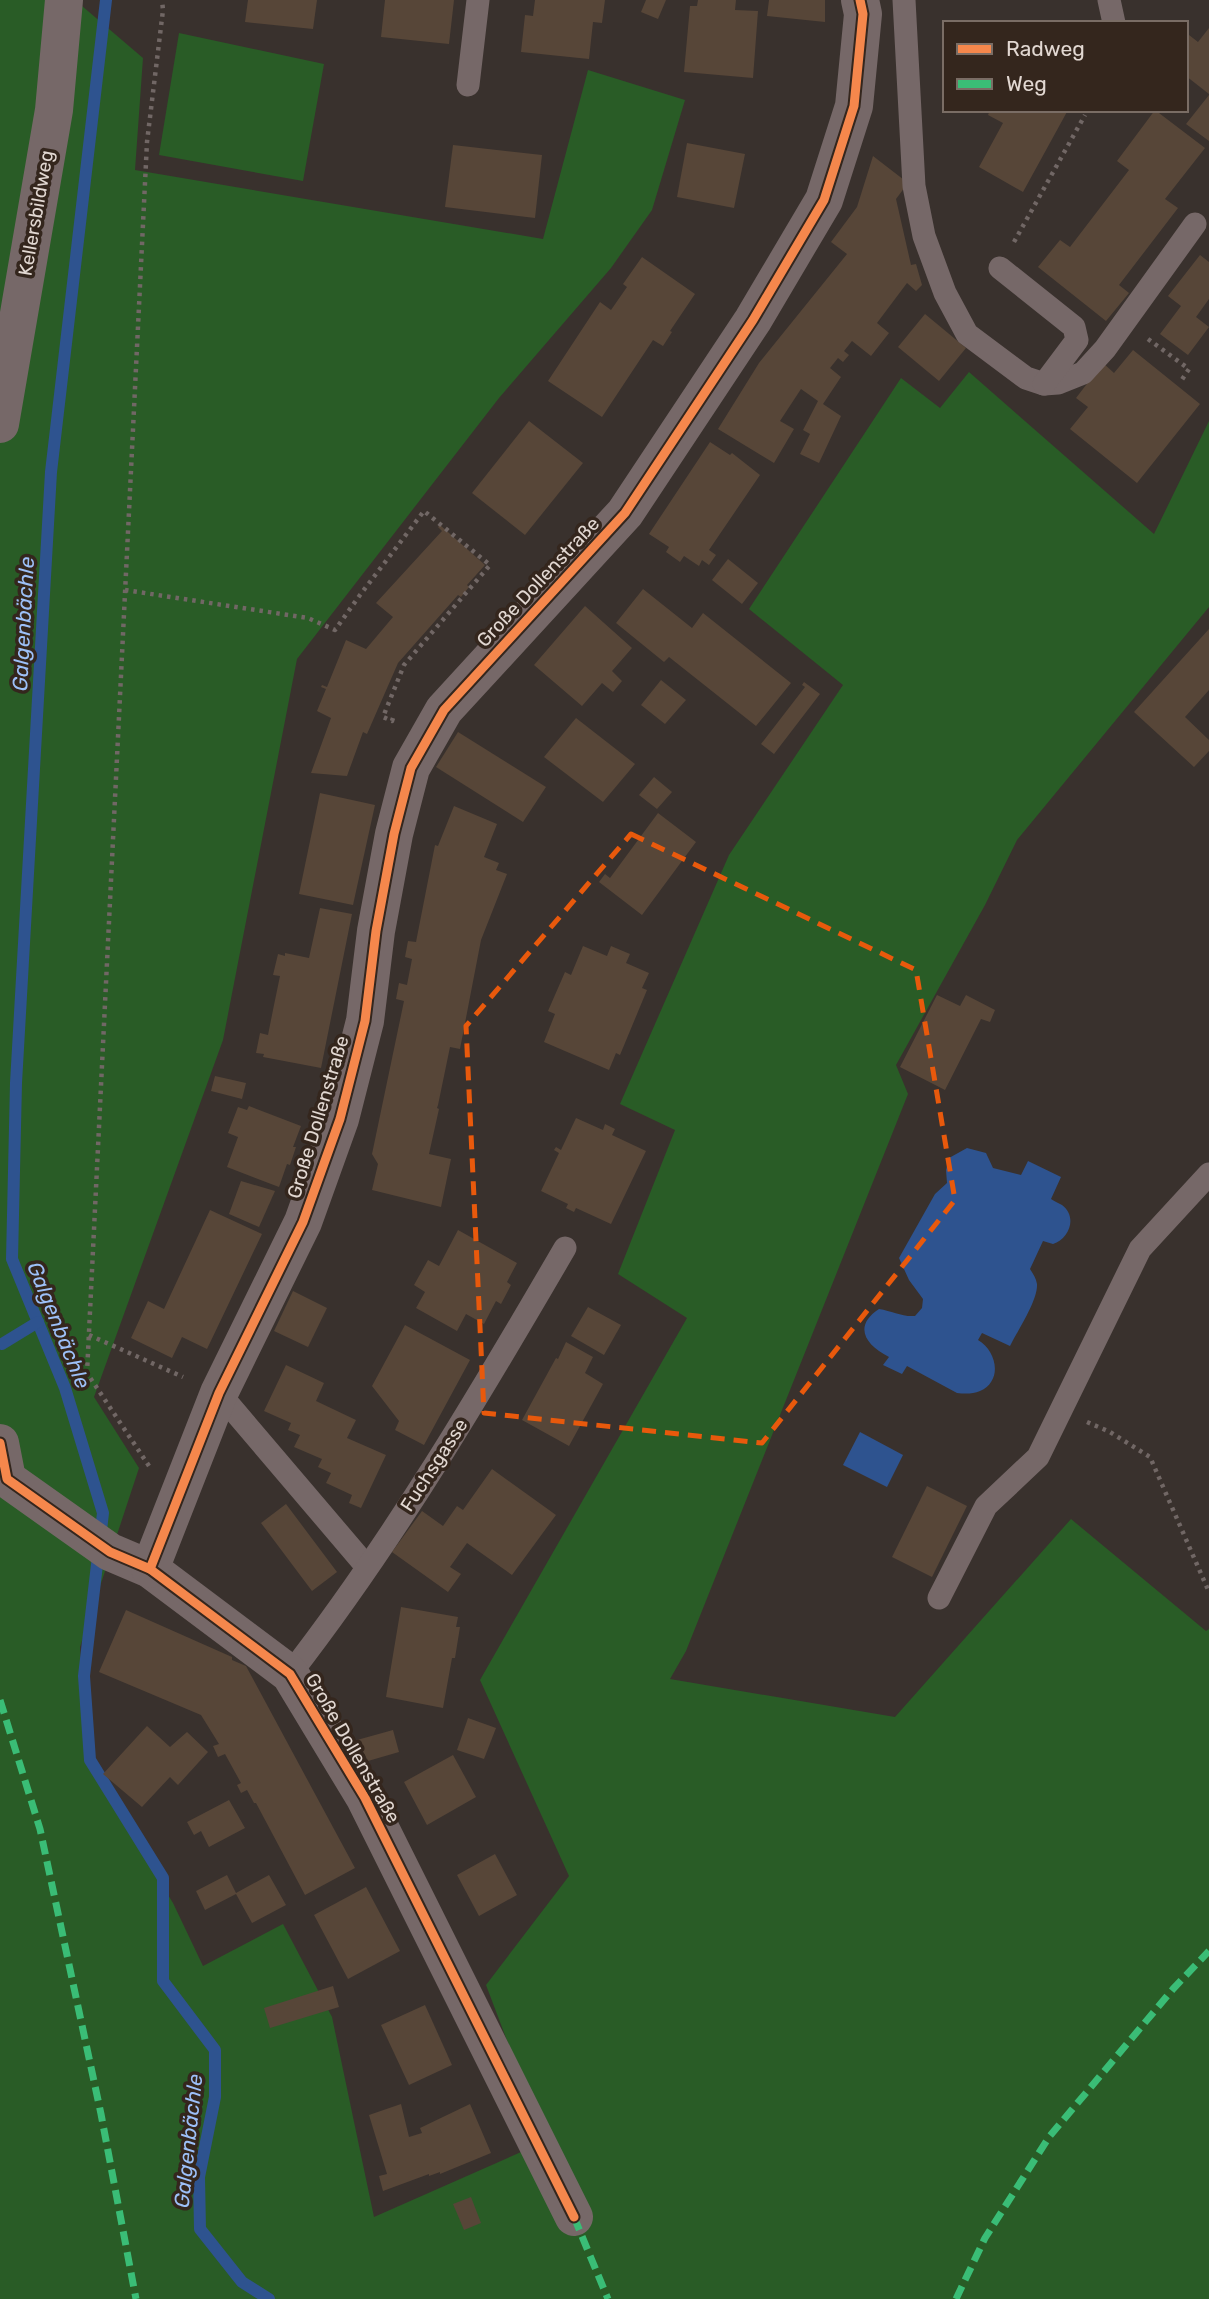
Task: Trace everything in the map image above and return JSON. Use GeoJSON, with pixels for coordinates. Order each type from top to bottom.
{"type":"FeatureCollection","features":[{"type":"Feature","properties":{"kind":"street","name":"Kellersbildweg"},"geometry":{"type":"LineString","coordinates":[[0,424],[54,110],[64,0]]}},
{"type":"Feature","properties":{"kind":"street","name":"Große Dollenstraße"},"geometry":{"type":"LineString","coordinates":[[574,2217],[365,1798],[290,1674],[149,1569],[219,1394],[303,1222],[340,1119],[365,1021],[376,931],[391,848],[411,768],[444,710],[625,513],[753,320],[824,200],[854,106],[863,15],[860,0]]}},
{"type":"Feature","properties":{"kind":"street"},"geometry":{"type":"LineString","coordinates":[[0,1443],[7,1479],[96,1542],[149,1569]]}},
{"type":"Feature","properties":{"kind":"lane"},"geometry":{"type":"LineString","coordinates":[[468,85],[478,0]]}},
{"type":"Feature","properties":{"kind":"lane"},"geometry":{"type":"LineString","coordinates":[[904,0],[914,186],[925,236],[945,293],[967,334],[1026,378],[1044,384],[1058,383],[1083,373],[1105,349],[1195,224]]}},
{"type":"Feature","properties":{"kind":"lane"},"geometry":{"type":"LineString","coordinates":[[1109,0],[1114,21]]}},
{"type":"Feature","properties":{"kind":"lane"},"geometry":{"type":"LineString","coordinates":[[1000,268],[1074,327],[1077,340],[1044,384]]}},
{"type":"Feature","properties":{"kind":"lane"},"geometry":{"type":"LineString","coordinates":[[939,1598],[986,1506],[1038,1457],[1140,1249],[1209,1174]]}},
{"type":"Feature","properties":{"kind":"lane","name":"Fuchsgasse"},"geometry":{"type":"LineString","coordinates":[[290,1674],[367,1567],[468,1414],[565,1248]]}},
{"type":"Feature","properties":{"kind":"lane"},"geometry":{"type":"LineString","coordinates":[[219,1394],[367,1567]]}},
{"type":"Feature","properties":{"kind":"path"},"geometry":{"type":"LineString","coordinates":[[153,1471],[87,1373],[147,142],[162,0]]}},
{"type":"Feature","properties":{"kind":"path"},"geometry":{"type":"LineString","coordinates":[[1000,268],[1085,114]]}},
{"type":"Feature","properties":{"kind":"path"},"geometry":{"type":"LineString","coordinates":[[1124,322],[1189,369],[1181,381]]}},
{"type":"Feature","properties":{"kind":"path"},"geometry":{"type":"LineString","coordinates":[[125,590],[308,618],[335,630],[424,510],[490,565],[404,665],[383,717]]}},
{"type":"Feature","properties":{"kind":"path"},"geometry":{"type":"LineString","coordinates":[[89,1335],[219,1394]]}},
{"type":"Feature","properties":{"kind":"path"},"geometry":{"type":"LineString","coordinates":[[1061,1411],[1110,1432],[1150,1457],[1209,1592]]}},
{"type":"Feature","properties":{"kind":"highlighted area"},"geometry":{"type":"Polygon","coordinates":[[[631,834],[916,970],[955,1200],[762,1443],[484,1413],[466,1026],[631,834]]]}},
{"type":"Feature","properties":{"kind":"green space"},"geometry":{"type":"Polygon","coordinates":[[[0,0],[75,0],[143,58],[135,170],[543,239],[588,70],[685,100],[652,210],[611,268],[499,398],[297,659],[223,1040],[94,1397],[139,1468],[80,1647],[85,1760],[173,1903],[203,1966],[283,1924],[332,2017],[374,2217],[528,2149],[574,2217],[486,1985],[569,1876],[480,1680],[687,1318],[618,1274],[675,1130],[620,1104],[729,855],[843,685],[749,609],[901,378],[940,408],[969,372],[1154,534],[1209,421],[1209,607],[1017,840],[985,905],[896,1065],[908,1094],[686,1651],[670,1679],[895,1717],[1071,1519],[1206,1631],[1209,1629],[1209,2299],[0,2299],[0,0]]]}},
{"type":"Feature","properties":{"kind":"green space"},"geometry":{"type":"Polygon","coordinates":[[[179,33],[324,64],[303,181],[159,155],[179,33]]]}},
{"type":"Feature","properties":{"kind":"water"},"geometry":{"type":"Polygon","coordinates":[[[967,1148],[986,1153],[993,1168],[1021,1175],[1028,1161],[1061,1177],[1051,1199],[1067,1210],[1070,1227],[1059,1241],[1053,1244],[1043,1241],[1030,1269],[1037,1284],[1034,1298],[1010,1346],[982,1333],[978,1340],[990,1351],[995,1366],[994,1373],[987,1386],[966,1394],[957,1393],[907,1366],[902,1374],[883,1365],[889,1357],[868,1341],[864,1328],[871,1315],[879,1309],[915,1316],[922,1308],[923,1299],[909,1280],[899,1258],[935,1194],[947,1183],[949,1158],[967,1148]]]}},
{"type":"Feature","properties":{"kind":"water"},"geometry":{"type":"Polygon","coordinates":[[[860,1432],[903,1455],[887,1487],[843,1465],[860,1432]]]}},
{"type":"Feature","properties":{"kind":"building"},"geometry":{"type":"Polygon","coordinates":[[[248,0],[317,0],[313,29],[245,22],[248,0]]]}},
{"type":"Feature","properties":{"kind":"building"},"geometry":{"type":"Polygon","coordinates":[[[385,0],[454,0],[449,44],[381,37],[385,0]]]}},
{"type":"Feature","properties":{"kind":"building"},"geometry":{"type":"Polygon","coordinates":[[[535,0],[605,0],[602,23],[593,22],[589,59],[521,52],[525,15],[533,16],[535,0]]]}},
{"type":"Feature","properties":{"kind":"building"},"geometry":{"type":"Polygon","coordinates":[[[646,0],[666,0],[658,19],[641,12],[646,0]]]}},
{"type":"Feature","properties":{"kind":"building"},"geometry":{"type":"Polygon","coordinates":[[[698,0],[736,0],[735,10],[758,11],[753,78],[684,72],[690,6],[697,6],[698,0]]]}},
{"type":"Feature","properties":{"kind":"building"},"geometry":{"type":"Polygon","coordinates":[[[769,0],[825,0],[825,22],[767,16],[769,0]]]}},
{"type":"Feature","properties":{"kind":"building"},"geometry":{"type":"Polygon","coordinates":[[[1209,28],[1209,94],[1188,78],[1188,36],[1198,42],[1209,28]]]}},
{"type":"Feature","properties":{"kind":"building"},"geometry":{"type":"Polygon","coordinates":[[[1209,95],[1209,141],[1186,124],[1209,95]]]}},
{"type":"Feature","properties":{"kind":"building"},"geometry":{"type":"Polygon","coordinates":[[[989,112],[1067,112],[1023,192],[979,167],[1003,123],[988,115],[989,112]]]}},
{"type":"Feature","properties":{"kind":"building"},"geometry":{"type":"Polygon","coordinates":[[[1154,112],[1158,112],[1205,148],[1165,199],[1178,208],[1119,285],[1129,293],[1106,321],[1038,267],[1060,240],[1070,247],[1129,170],[1117,161],[1154,112]]]}},
{"type":"Feature","properties":{"kind":"building"},"geometry":{"type":"Polygon","coordinates":[[[687,143],[745,154],[734,208],[677,197],[687,143]]]}},
{"type":"Feature","properties":{"kind":"building"},"geometry":{"type":"Polygon","coordinates":[[[453,145],[542,155],[535,218],[445,207],[453,145]]]}},
{"type":"Feature","properties":{"kind":"building"},"geometry":{"type":"Polygon","coordinates":[[[873,156],[908,183],[896,199],[911,265],[916,264],[922,285],[916,291],[907,283],[877,323],[889,333],[871,356],[852,341],[844,351],[849,355],[843,362],[838,358],[830,368],[841,377],[823,404],[841,416],[819,463],[800,454],[810,434],[803,430],[818,401],[801,389],[780,421],[794,429],[774,463],[718,429],[759,363],[847,254],[831,242],[857,207],[873,156]]]}},
{"type":"Feature","properties":{"kind":"building"},"geometry":{"type":"Polygon","coordinates":[[[1200,255],[1209,262],[1209,299],[1196,317],[1209,327],[1188,355],[1160,334],[1181,306],[1168,296],[1200,255]]]}},
{"type":"Feature","properties":{"kind":"building"},"geometry":{"type":"Polygon","coordinates":[[[642,257],[695,294],[663,346],[653,340],[602,417],[548,381],[600,302],[611,310],[627,287],[623,284],[642,257]]]}},
{"type":"Feature","properties":{"kind":"building"},"geometry":{"type":"Polygon","coordinates":[[[925,314],[966,348],[939,381],[898,347],[925,314]]]}},
{"type":"Feature","properties":{"kind":"building"},"geometry":{"type":"Polygon","coordinates":[[[1133,350],[1200,404],[1137,483],[1070,429],[1088,407],[1076,398],[1103,363],[1114,373],[1133,350]]]}},
{"type":"Feature","properties":{"kind":"building"},"geometry":{"type":"Polygon","coordinates":[[[529,421],[583,463],[525,535],[472,493],[529,421]]]}},
{"type":"Feature","properties":{"kind":"building"},"geometry":{"type":"Polygon","coordinates":[[[710,442],[730,455],[732,453],[760,475],[709,550],[716,555],[709,565],[702,560],[699,566],[684,556],[680,562],[666,552],[669,547],[649,534],[710,442]]]}},
{"type":"Feature","properties":{"kind":"building"},"geometry":{"type":"Polygon","coordinates":[[[440,525],[485,565],[467,585],[469,587],[461,597],[458,595],[398,663],[367,734],[363,732],[347,776],[311,773],[331,718],[317,711],[326,689],[321,687],[322,685],[327,687],[346,640],[366,649],[393,617],[376,603],[442,531],[438,527],[440,525]]]}},
{"type":"Feature","properties":{"kind":"building"},"geometry":{"type":"Polygon","coordinates":[[[728,559],[758,583],[742,604],[712,580],[728,559]]]}},
{"type":"Feature","properties":{"kind":"building"},"geometry":{"type":"Polygon","coordinates":[[[643,589],[692,628],[703,613],[791,683],[756,726],[669,657],[664,662],[616,623],[643,589]]]}},
{"type":"Feature","properties":{"kind":"building"},"geometry":{"type":"Polygon","coordinates":[[[585,606],[632,648],[612,671],[622,681],[613,692],[602,683],[582,706],[534,665],[585,606]]]}},
{"type":"Feature","properties":{"kind":"building"},"geometry":{"type":"Polygon","coordinates":[[[1209,629],[1209,690],[1185,717],[1209,740],[1209,751],[1194,767],[1134,712],[1209,629]]]}},
{"type":"Feature","properties":{"kind":"building"},"geometry":{"type":"Polygon","coordinates":[[[661,680],[686,700],[665,724],[641,705],[661,680]]]}},
{"type":"Feature","properties":{"kind":"building"},"geometry":{"type":"Polygon","coordinates":[[[804,682],[820,694],[774,754],[761,744],[805,687],[802,685],[804,682]]]}},
{"type":"Feature","properties":{"kind":"building"},"geometry":{"type":"Polygon","coordinates":[[[576,718],[635,764],[603,802],[544,757],[576,718]]]}},
{"type":"Feature","properties":{"kind":"building"},"geometry":{"type":"Polygon","coordinates":[[[458,732],[546,787],[523,822],[436,767],[458,732]]]}},
{"type":"Feature","properties":{"kind":"building"},"geometry":{"type":"Polygon","coordinates":[[[654,777],[672,792],[657,809],[639,795],[654,777]]]}},
{"type":"Feature","properties":{"kind":"building"},"geometry":{"type":"Polygon","coordinates":[[[320,793],[375,805],[353,905],[299,894],[320,793]]]}},
{"type":"Feature","properties":{"kind":"building"},"geometry":{"type":"Polygon","coordinates":[[[454,806],[497,824],[484,857],[499,863],[496,870],[507,874],[481,940],[460,1049],[450,1047],[437,1108],[439,1109],[429,1154],[451,1159],[441,1207],[372,1190],[378,1164],[372,1154],[404,1001],[396,999],[399,983],[407,985],[412,959],[405,957],[408,941],[416,942],[435,845],[438,846],[454,806]]]}},
{"type":"Feature","properties":{"kind":"building"},"geometry":{"type":"Polygon","coordinates":[[[658,813],[696,842],[642,915],[599,882],[605,874],[610,878],[658,813]]]}},
{"type":"Feature","properties":{"kind":"building"},"geometry":{"type":"Polygon","coordinates":[[[320,908],[352,914],[321,1068],[263,1057],[264,1054],[256,1053],[260,1033],[268,1035],[280,976],[273,975],[278,954],[309,958],[320,908]]]}},
{"type":"Feature","properties":{"kind":"building"},"geometry":{"type":"Polygon","coordinates":[[[583,946],[607,956],[611,946],[630,954],[626,963],[649,973],[642,988],[647,990],[620,1055],[616,1053],[609,1070],[544,1042],[555,1014],[548,1011],[565,972],[571,975],[583,946]]]}},
{"type":"Feature","properties":{"kind":"building"},"geometry":{"type":"Polygon","coordinates":[[[937,995],[960,1006],[966,995],[995,1010],[990,1022],[981,1019],[945,1090],[900,1067],[937,995]]]}},
{"type":"Feature","properties":{"kind":"building"},"geometry":{"type":"Polygon","coordinates":[[[215,1076],[246,1083],[242,1099],[211,1091],[215,1076]]]}},
{"type":"Feature","properties":{"kind":"building"},"geometry":{"type":"Polygon","coordinates":[[[249,1106],[301,1126],[290,1165],[287,1164],[279,1187],[227,1167],[238,1137],[228,1133],[238,1107],[247,1110],[249,1106]]]}},
{"type":"Feature","properties":{"kind":"building"},"geometry":{"type":"Polygon","coordinates":[[[576,1118],[603,1130],[605,1124],[615,1129],[612,1135],[646,1151],[611,1224],[576,1208],[574,1212],[566,1208],[568,1204],[541,1191],[559,1153],[554,1150],[556,1147],[561,1150],[576,1118]]]}},
{"type":"Feature","properties":{"kind":"building"},"geometry":{"type":"Polygon","coordinates":[[[241,1181],[275,1191],[259,1227],[229,1214],[241,1181]]]}},
{"type":"Feature","properties":{"kind":"building"},"geometry":{"type":"Polygon","coordinates":[[[210,1210],[262,1234],[207,1349],[182,1337],[172,1358],[131,1338],[148,1301],[164,1309],[210,1210]]]}},
{"type":"Feature","properties":{"kind":"building"},"geometry":{"type":"Polygon","coordinates":[[[458,1230],[517,1263],[507,1282],[511,1285],[501,1304],[496,1301],[484,1324],[466,1314],[457,1331],[416,1308],[425,1292],[414,1285],[428,1260],[439,1266],[458,1230]]]}},
{"type":"Feature","properties":{"kind":"building"},"geometry":{"type":"Polygon","coordinates":[[[293,1291],[327,1308],[308,1347],[274,1331],[293,1291]]]}},
{"type":"Feature","properties":{"kind":"building"},"geometry":{"type":"Polygon","coordinates":[[[588,1307],[621,1325],[604,1355],[571,1336],[588,1307]]]}},
{"type":"Feature","properties":{"kind":"building"},"geometry":{"type":"Polygon","coordinates":[[[405,1325],[470,1360],[424,1445],[395,1430],[399,1421],[372,1386],[405,1325]]]}},
{"type":"Feature","properties":{"kind":"building"},"geometry":{"type":"Polygon","coordinates":[[[566,1342],[593,1357],[585,1373],[603,1384],[569,1446],[522,1420],[566,1342]]]}},
{"type":"Feature","properties":{"kind":"building"},"geometry":{"type":"Polygon","coordinates":[[[286,1365],[324,1383],[316,1401],[356,1420],[347,1438],[386,1455],[361,1508],[349,1503],[352,1495],[326,1483],[331,1473],[318,1467],[322,1459],[294,1447],[300,1435],[288,1430],[291,1423],[264,1411],[286,1365]]]}},
{"type":"Feature","properties":{"kind":"building"},"geometry":{"type":"Polygon","coordinates":[[[492,1469],[556,1515],[512,1575],[467,1543],[450,1567],[461,1574],[448,1592],[392,1552],[422,1511],[443,1526],[457,1506],[463,1510],[492,1469]]]}},
{"type":"Feature","properties":{"kind":"building"},"geometry":{"type":"Polygon","coordinates":[[[927,1486],[967,1506],[932,1577],[892,1557],[927,1486]]]}},
{"type":"Feature","properties":{"kind":"building"},"geometry":{"type":"Polygon","coordinates":[[[286,1504],[337,1572],[312,1591],[261,1523],[286,1504]]]}},
{"type":"Feature","properties":{"kind":"building"},"geometry":{"type":"Polygon","coordinates":[[[401,1607],[458,1617],[456,1627],[460,1627],[455,1658],[452,1658],[443,1708],[386,1697],[401,1607]]]}},
{"type":"Feature","properties":{"kind":"building"},"geometry":{"type":"Polygon","coordinates":[[[126,1610],[232,1657],[232,1660],[246,1666],[355,1868],[305,1895],[256,1803],[247,1790],[241,1793],[237,1785],[241,1783],[225,1754],[218,1757],[213,1746],[219,1744],[201,1715],[99,1672],[126,1610]]]}},
{"type":"Feature","properties":{"kind":"building"},"geometry":{"type":"Polygon","coordinates":[[[468,1718],[496,1728],[484,1759],[457,1750],[468,1718]]]}},
{"type":"Feature","properties":{"kind":"building"},"geometry":{"type":"Polygon","coordinates":[[[147,1726],[170,1747],[187,1732],[208,1752],[178,1785],[170,1777],[142,1807],[103,1774],[147,1726]]]}},
{"type":"Feature","properties":{"kind":"building"},"geometry":{"type":"Polygon","coordinates":[[[393,1730],[399,1752],[368,1761],[357,1740],[393,1730]]]}},
{"type":"Feature","properties":{"kind":"building"},"geometry":{"type":"Polygon","coordinates":[[[453,1755],[476,1797],[427,1825],[404,1782],[453,1755]]]}},
{"type":"Feature","properties":{"kind":"building"},"geometry":{"type":"Polygon","coordinates":[[[229,1800],[245,1828],[209,1847],[201,1831],[194,1835],[187,1822],[229,1800]]]}},
{"type":"Feature","properties":{"kind":"building"},"geometry":{"type":"Polygon","coordinates":[[[495,1854],[517,1895],[479,1916],[457,1875],[495,1854]]]}},
{"type":"Feature","properties":{"kind":"building"},"geometry":{"type":"Polygon","coordinates":[[[227,1875],[236,1893],[269,1875],[286,1905],[252,1923],[236,1894],[205,1910],[196,1891],[227,1875]]]}},
{"type":"Feature","properties":{"kind":"building"},"geometry":{"type":"Polygon","coordinates":[[[366,1887],[400,1951],[348,1979],[314,1915],[366,1887]]]}},
{"type":"Feature","properties":{"kind":"building"},"geometry":{"type":"Polygon","coordinates":[[[333,1986],[339,2007],[270,2028],[264,2008],[333,1986]]]}},
{"type":"Feature","properties":{"kind":"building"},"geometry":{"type":"Polygon","coordinates":[[[425,2005],[452,2065],[409,2085],[381,2025],[425,2005]]]}},
{"type":"Feature","properties":{"kind":"building"},"geometry":{"type":"Polygon","coordinates":[[[401,2104],[409,2137],[422,2133],[420,2128],[470,2104],[491,2153],[440,2174],[429,2174],[383,2191],[379,2176],[387,2174],[369,2115],[401,2104]]]}},
{"type":"Feature","properties":{"kind":"building"},"geometry":{"type":"Polygon","coordinates":[[[471,2197],[481,2223],[464,2230],[453,2204],[471,2197]]]}},
{"type":"Feature","properties":{"kind":"waterway","name":"Galgenbächle"},"geometry":{"type":"LineString","coordinates":[[106,0],[51,472],[16,1083],[12,1259],[65,1388],[103,1513],[84,1676],[90,1760],[163,1878],[163,1981],[215,2050],[215,2097],[199,2177],[200,2229],[242,2282],[269,2299]]}},
{"type":"Feature","properties":{"kind":"waterway"},"geometry":{"type":"LineString","coordinates":[[2,1344],[38,1322]]}},
{"type":"Feature","properties":{"kind":"marked path"},"geometry":{"type":"LineString","coordinates":[[0,1700],[40,1829],[101,2114],[136,2299]]}},
{"type":"Feature","properties":{"kind":"marked path"},"geometry":{"type":"LineString","coordinates":[[956,2299],[985,2238],[1049,2137],[1173,1989],[1209,1951]]}},
{"type":"Feature","properties":{"kind":"marked path"},"geometry":{"type":"LineString","coordinates":[[574,2217],[608,2299]]}},
{"type":"Feature","properties":{"kind":"cycle path"},"geometry":{"type":"LineString","coordinates":[[150,1569],[219,1393],[303,1222],[340,1119],[365,1021],[376,931],[394,834],[411,768],[444,710],[625,513],[753,320],[824,200],[854,106],[863,14],[860,0]]}},
{"type":"Feature","properties":{"kind":"cycle path"},"geometry":{"type":"LineString","coordinates":[[0,1443],[7,1479],[110,1552],[150,1569],[290,1674],[365,1798],[574,2217]]}}]}
